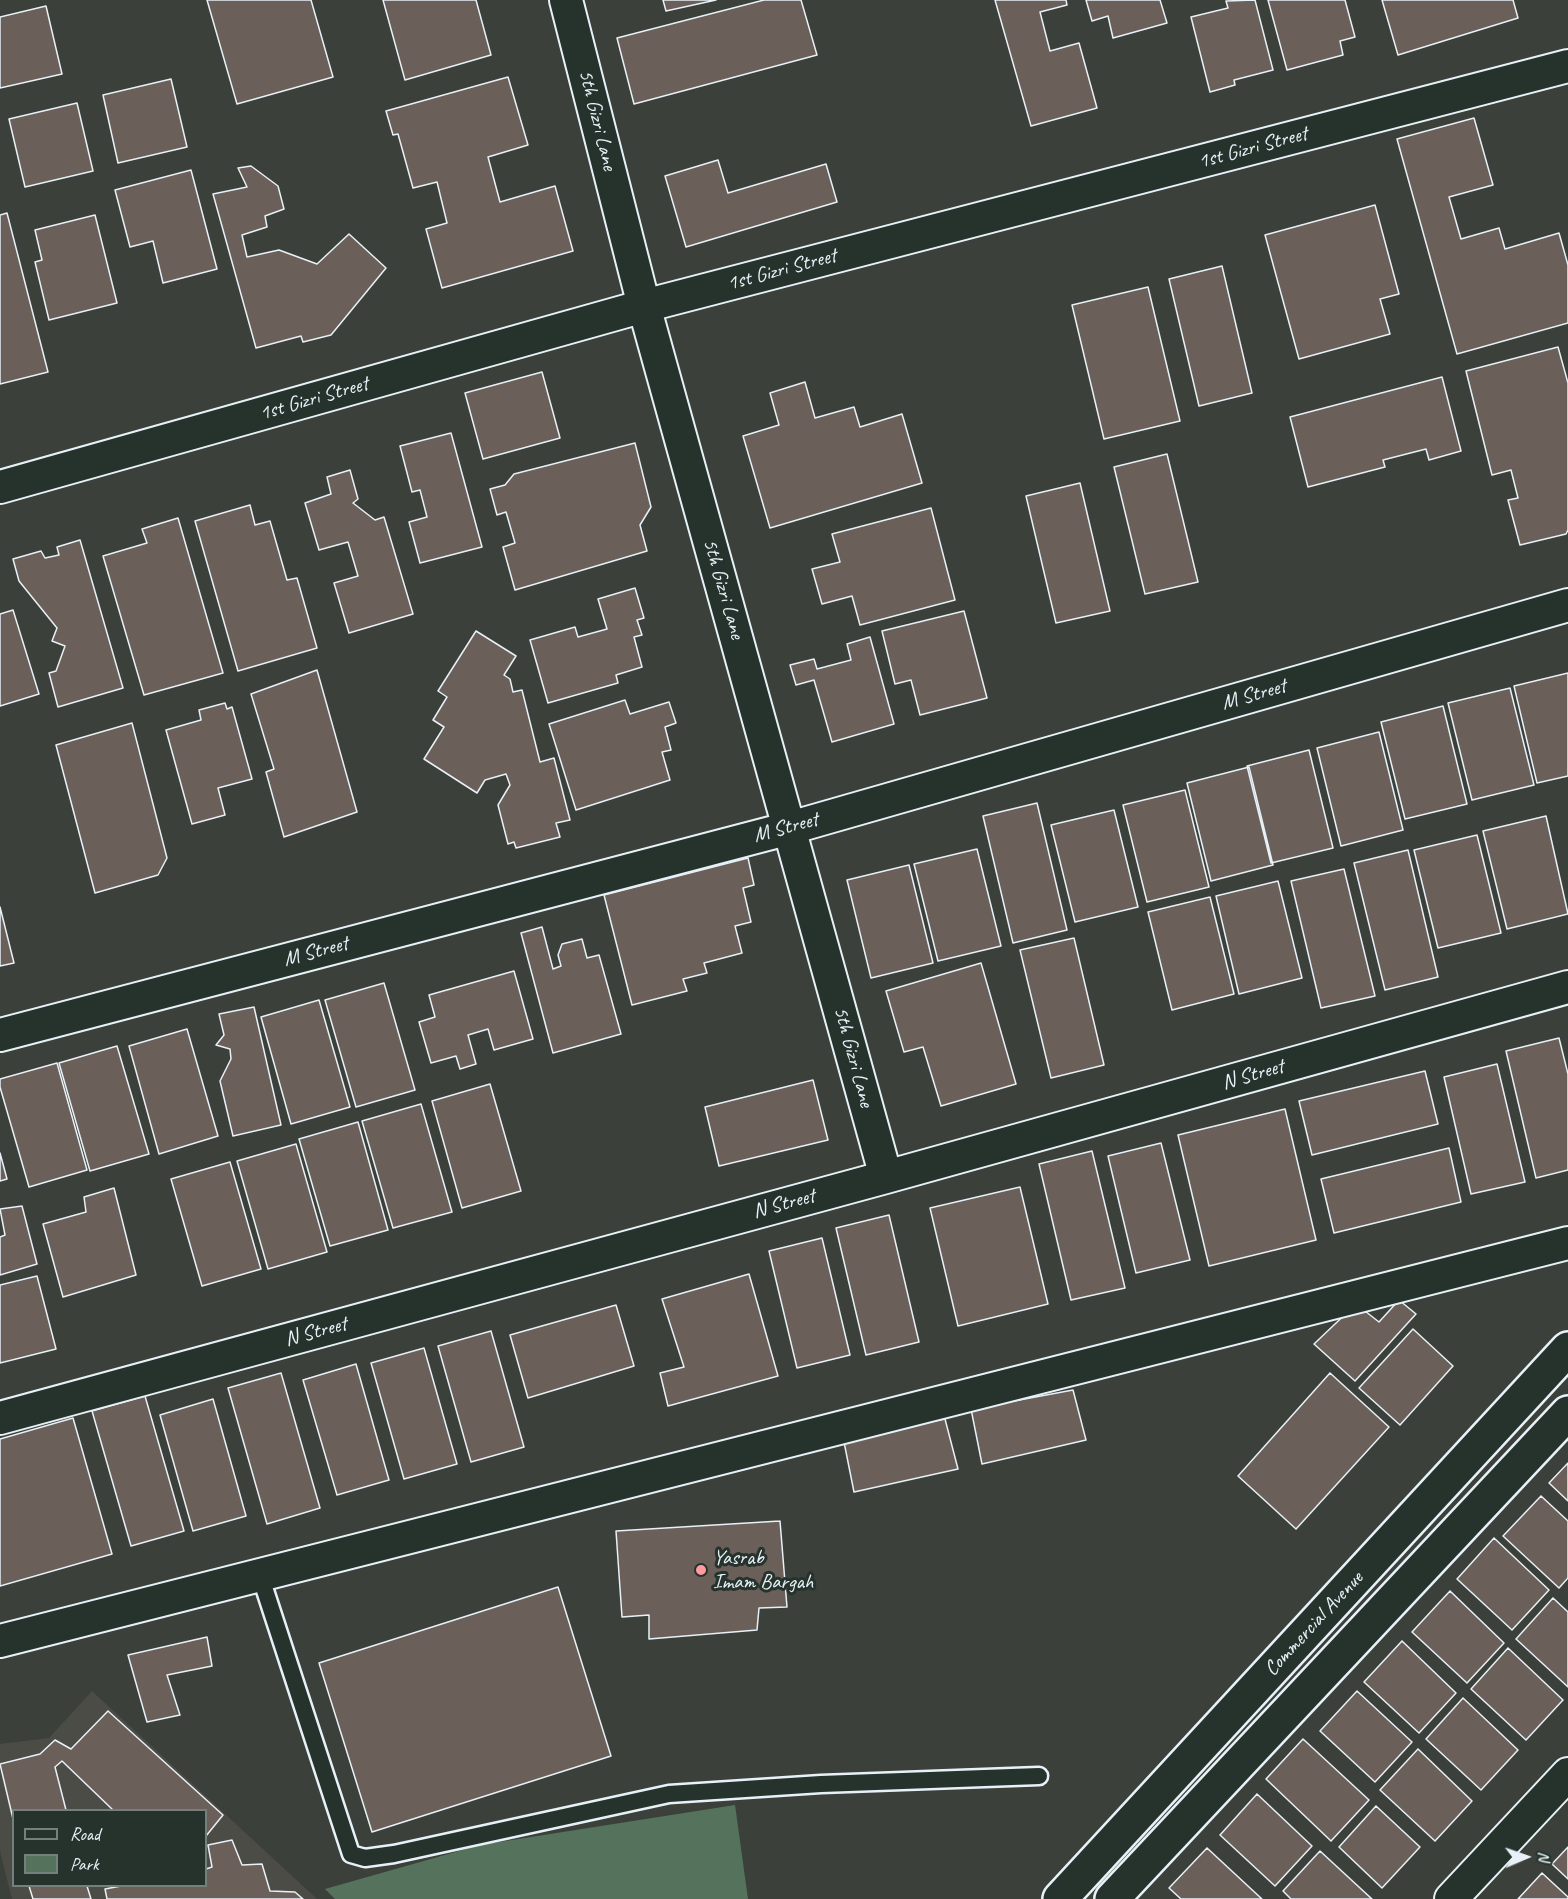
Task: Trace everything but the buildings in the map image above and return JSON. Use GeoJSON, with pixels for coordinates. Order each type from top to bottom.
{"type":"FeatureCollection","features":[{"type":"Feature","properties":{"kind":"main road","name":"Commercial Avenue"},"geometry":{"type":"LineString","coordinates":[[1060,1899],[1568,1349]]}},
{"type":"Feature","properties":{"kind":"main road","name":"Commercial Avenue"},"geometry":{"type":"LineString","coordinates":[[1112,1899],[1568,1413]]}},
{"type":"Feature","properties":{"kind":"street","name":"5th Gizri Lane"},"geometry":{"type":"LineString","coordinates":[[566,0],[644,306],[886,1177]]}},
{"type":"Feature","properties":{"kind":"street","name":"1st Gizri Street"},"geometry":{"type":"LineString","coordinates":[[0,487],[644,306],[1568,66]]}},
{"type":"Feature","properties":{"kind":"street","name":"M Street"},"geometry":{"type":"LineString","coordinates":[[0,1035],[790,828],[1568,605]]}},
{"type":"Feature","properties":{"kind":"street","name":"N Street"},"geometry":{"type":"LineString","coordinates":[[0,1419],[886,1177],[1568,987]]}},
{"type":"Feature","properties":{"kind":"street"},"geometry":{"type":"LineString","coordinates":[[0,1641],[1568,1243]]}},
{"type":"Feature","properties":{"kind":"street"},"geometry":{"type":"LineString","coordinates":[[1451,1899],[1568,1774]]}},
{"type":"Feature","properties":{"kind":"lane"},"geometry":{"type":"LineString","coordinates":[[260,1575],[351,1854],[365,1858],[394,1854],[669,1794],[821,1784],[1039,1776]]}},
{"type":"Feature","properties":{"kind":"shaded area"},"geometry":{"type":"Polygon","coordinates":[[[92,1691],[317,1899],[12,1899],[0,1851],[0,1744],[49,1738],[92,1691]]]}},
{"type":"Feature","properties":{"kind":"green space"},"geometry":{"type":"Polygon","coordinates":[[[735,1805],[748,1899],[335,1899],[325,1889],[480,1845],[735,1805]]]}},
{"type":"Feature","properties":{"kind":"place","name":"Yasrab Imam Bargah"},"geometry":{"type":"Point","coordinates":[701,1570]}}]}
